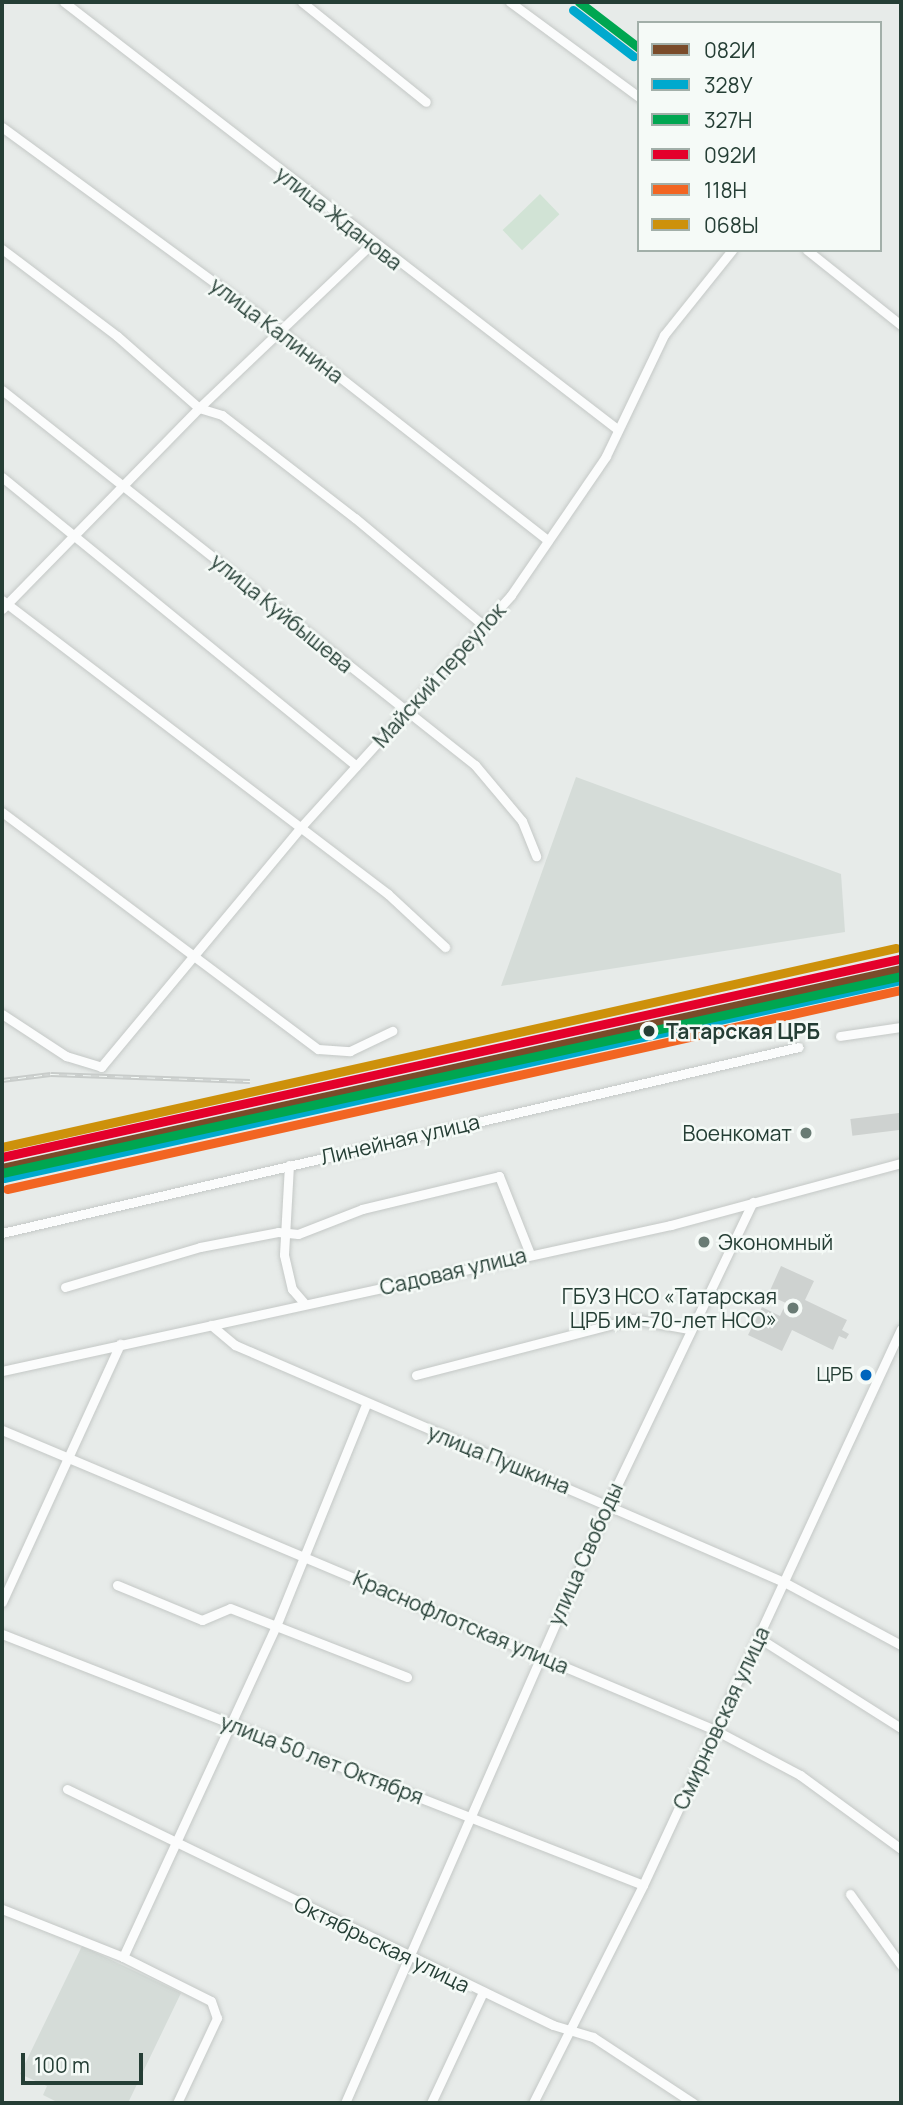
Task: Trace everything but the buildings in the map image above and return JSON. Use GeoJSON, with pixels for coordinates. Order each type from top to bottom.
{"type":"FeatureCollection","features":[{"type":"Feature","properties":{"kind":"street","name":"улица Жданова"},"geometry":{"type":"LineString","coordinates":[[64,2],[371,244],[617,429]]}},
{"type":"Feature","properties":{"kind":"street"},"geometry":{"type":"LineString","coordinates":[[302,2],[426,102]]}},
{"type":"Feature","properties":{"kind":"street"},"geometry":{"type":"LineString","coordinates":[[510,2],[637,96]]}},
{"type":"Feature","properties":{"kind":"street","name":"улица Калинина"},"geometry":{"type":"LineString","coordinates":[[2,127],[281,331],[548,540]]}},
{"type":"Feature","properties":{"kind":"street"},"geometry":{"type":"LineString","coordinates":[[371,244],[199,408],[75,537],[3,604],[300,828],[444,947]]}},
{"type":"Feature","properties":{"kind":"street"},"geometry":{"type":"LineString","coordinates":[[2,249],[117,336],[199,408],[222,415],[483,625]]}},
{"type":"Feature","properties":{"kind":"street","name":"Майский переулок"},"geometry":{"type":"LineString","coordinates":[[2,1014],[66,1056],[101,1067],[197,959],[300,828],[407,713],[511,595],[606,456],[664,335],[730,252]]}},
{"type":"Feature","properties":{"kind":"street"},"geometry":{"type":"LineString","coordinates":[[810,252],[901,325]]}},
{"type":"Feature","properties":{"kind":"street","name":"улица Куйбышева"},"geometry":{"type":"LineString","coordinates":[[2,390],[475,765],[522,821],[537,856]]}},
{"type":"Feature","properties":{"kind":"street"},"geometry":{"type":"LineString","coordinates":[[2,477],[356,766]]}},
{"type":"Feature","properties":{"kind":"street"},"geometry":{"type":"LineString","coordinates":[[2,811],[318,1049],[350,1051],[392,1031]]}},
{"type":"Feature","properties":{"kind":"street"},"geometry":{"type":"LineString","coordinates":[[840,1036],[901,1027]]}},
{"type":"Feature","properties":{"kind":"street","name":"Линейная улица"},"geometry":{"type":"LineString","coordinates":[[2,1233],[799,1047]]}},
{"type":"Feature","properties":{"kind":"street","name":"Садовая улица"},"geometry":{"type":"LineString","coordinates":[[2,1371],[530,1254],[753,1202],[901,1163]]}},
{"type":"Feature","properties":{"kind":"street"},"geometry":{"type":"LineString","coordinates":[[289,1165],[283,1233],[286,1275],[305,1304]]}},
{"type":"Feature","properties":{"kind":"street"},"geometry":{"type":"LineString","coordinates":[[65,1287],[200,1247],[283,1233],[298,1234],[362,1209],[499,1176],[530,1254]]}},
{"type":"Feature","properties":{"kind":"street","name":"улица Свободы"},"geometry":{"type":"LineString","coordinates":[[345,2103],[539,1655],[689,1329],[753,1202]]}},
{"type":"Feature","properties":{"kind":"street"},"geometry":{"type":"LineString","coordinates":[[416,1375],[634,1319],[689,1329]]}},
{"type":"Feature","properties":{"kind":"street","name":"улица Пушкина"},"geometry":{"type":"LineString","coordinates":[[211,1325],[235,1345],[366,1404],[608,1504],[784,1582],[901,1645]]}},
{"type":"Feature","properties":{"kind":"street","name":"Смирновская улица"},"geometry":{"type":"LineString","coordinates":[[533,2103],[643,1885],[901,1329]]}},
{"type":"Feature","properties":{"kind":"street"},"geometry":{"type":"LineString","coordinates":[[2,1602],[65,1455],[120,1344]]}},
{"type":"Feature","properties":{"kind":"street"},"geometry":{"type":"LineString","coordinates":[[122,1957],[276,1626],[366,1404]]}},
{"type":"Feature","properties":{"kind":"street","name":"Краснофлотская улица"},"geometry":{"type":"LineString","coordinates":[[2,1430],[715,1730],[800,1775],[901,1849]]}},
{"type":"Feature","properties":{"kind":"street"},"geometry":{"type":"LineString","coordinates":[[117,1585],[202,1620],[230,1608],[407,1677]]}},
{"type":"Feature","properties":{"kind":"street","name":"улица 50 лет Октября"},"geometry":{"type":"LineString","coordinates":[[2,1634],[643,1885]]}},
{"type":"Feature","properties":{"kind":"street"},"geometry":{"type":"LineString","coordinates":[[759,1638],[901,1728]]}},
{"type":"Feature","properties":{"kind":"street","name":"Октябрьская улица"},"geometry":{"type":"LineString","coordinates":[[67,1789],[175,1845],[483,1993],[623,2054],[692,2103]]}},
{"type":"Feature","properties":{"kind":"street"},"geometry":{"type":"LineString","coordinates":[[850,1894],[901,1965]]}},
{"type":"Feature","properties":{"kind":"street"},"geometry":{"type":"LineString","coordinates":[[2,1909],[122,1957],[217,2009],[177,2103]]}},
{"type":"Feature","properties":{"kind":"street"},"geometry":{"type":"LineString","coordinates":[[432,2103],[483,1993]]}},
{"type":"Feature","properties":{"kind":"shaded area"},"geometry":{"type":"Polygon","coordinates":[[[576,777],[841,874],[845,932],[501,986],[576,777]]]}},
{"type":"Feature","properties":{"kind":"shaded area"},"geometry":{"type":"Polygon","coordinates":[[[82,1946],[181,1993],[128,2103],[59,2103],[43,2095],[47,2086],[20,2074],[82,1946]]]}},
{"type":"Feature","properties":{"kind":"green space"},"geometry":{"type":"Polygon","coordinates":[[[540,194],[559,214],[522,250],[503,230],[540,194]]]}},
{"type":"Feature","properties":{"kind":"railway"},"geometry":{"type":"LineString","coordinates":[[2,1080],[51,1074],[250,1081]]}},
{"type":"Feature","properties":{"kind":"transit line","name":"327Н"},"geometry":{"type":"LineString","coordinates":[[579,2],[637,46]]}},
{"type":"Feature","properties":{"kind":"transit line","name":"328У"},"geometry":{"type":"LineString","coordinates":[[573,10],[633,56]]}},
{"type":"Feature","properties":{"kind":"transit line","name":"068Ы"},"geometry":{"type":"LineString","coordinates":[[2,1147],[896,948]]}},
{"type":"Feature","properties":{"kind":"transit line","name":"092И"},"geometry":{"type":"LineString","coordinates":[[2,1157],[899,959]]}},
{"type":"Feature","properties":{"kind":"transit line","name":"082И"},"geometry":{"type":"LineString","coordinates":[[2,1168],[901,969]]}},
{"type":"Feature","properties":{"kind":"transit line","name":"327Н"},"geometry":{"type":"LineString","coordinates":[[2,1173],[901,976]]}},
{"type":"Feature","properties":{"kind":"transit line","name":"328У"},"geometry":{"type":"LineString","coordinates":[[4,1178],[901,980]]}},
{"type":"Feature","properties":{"kind":"transit line","name":"118Н"},"geometry":{"type":"LineString","coordinates":[[7,1189],[901,990]]}},
{"type":"Feature","properties":{"kind":"place","name":"Татарская ЦРБ"},"geometry":{"type":"Point","coordinates":[649,1031]}},
{"type":"Feature","properties":{"kind":"place","name":"Военкомат"},"geometry":{"type":"Point","coordinates":[806,1133]}},
{"type":"Feature","properties":{"kind":"place","name":"Экономный"},"geometry":{"type":"Point","coordinates":[704,1242]}},
{"type":"Feature","properties":{"kind":"place","name":"ГБУЗ НСО «Татарская ЦРБ им-70-лет НСО»"},"geometry":{"type":"Point","coordinates":[793,1308]}},
{"type":"Feature","properties":{"kind":"place","name":"ЦРБ"},"geometry":{"type":"Point","coordinates":[866,1375]}}]}
